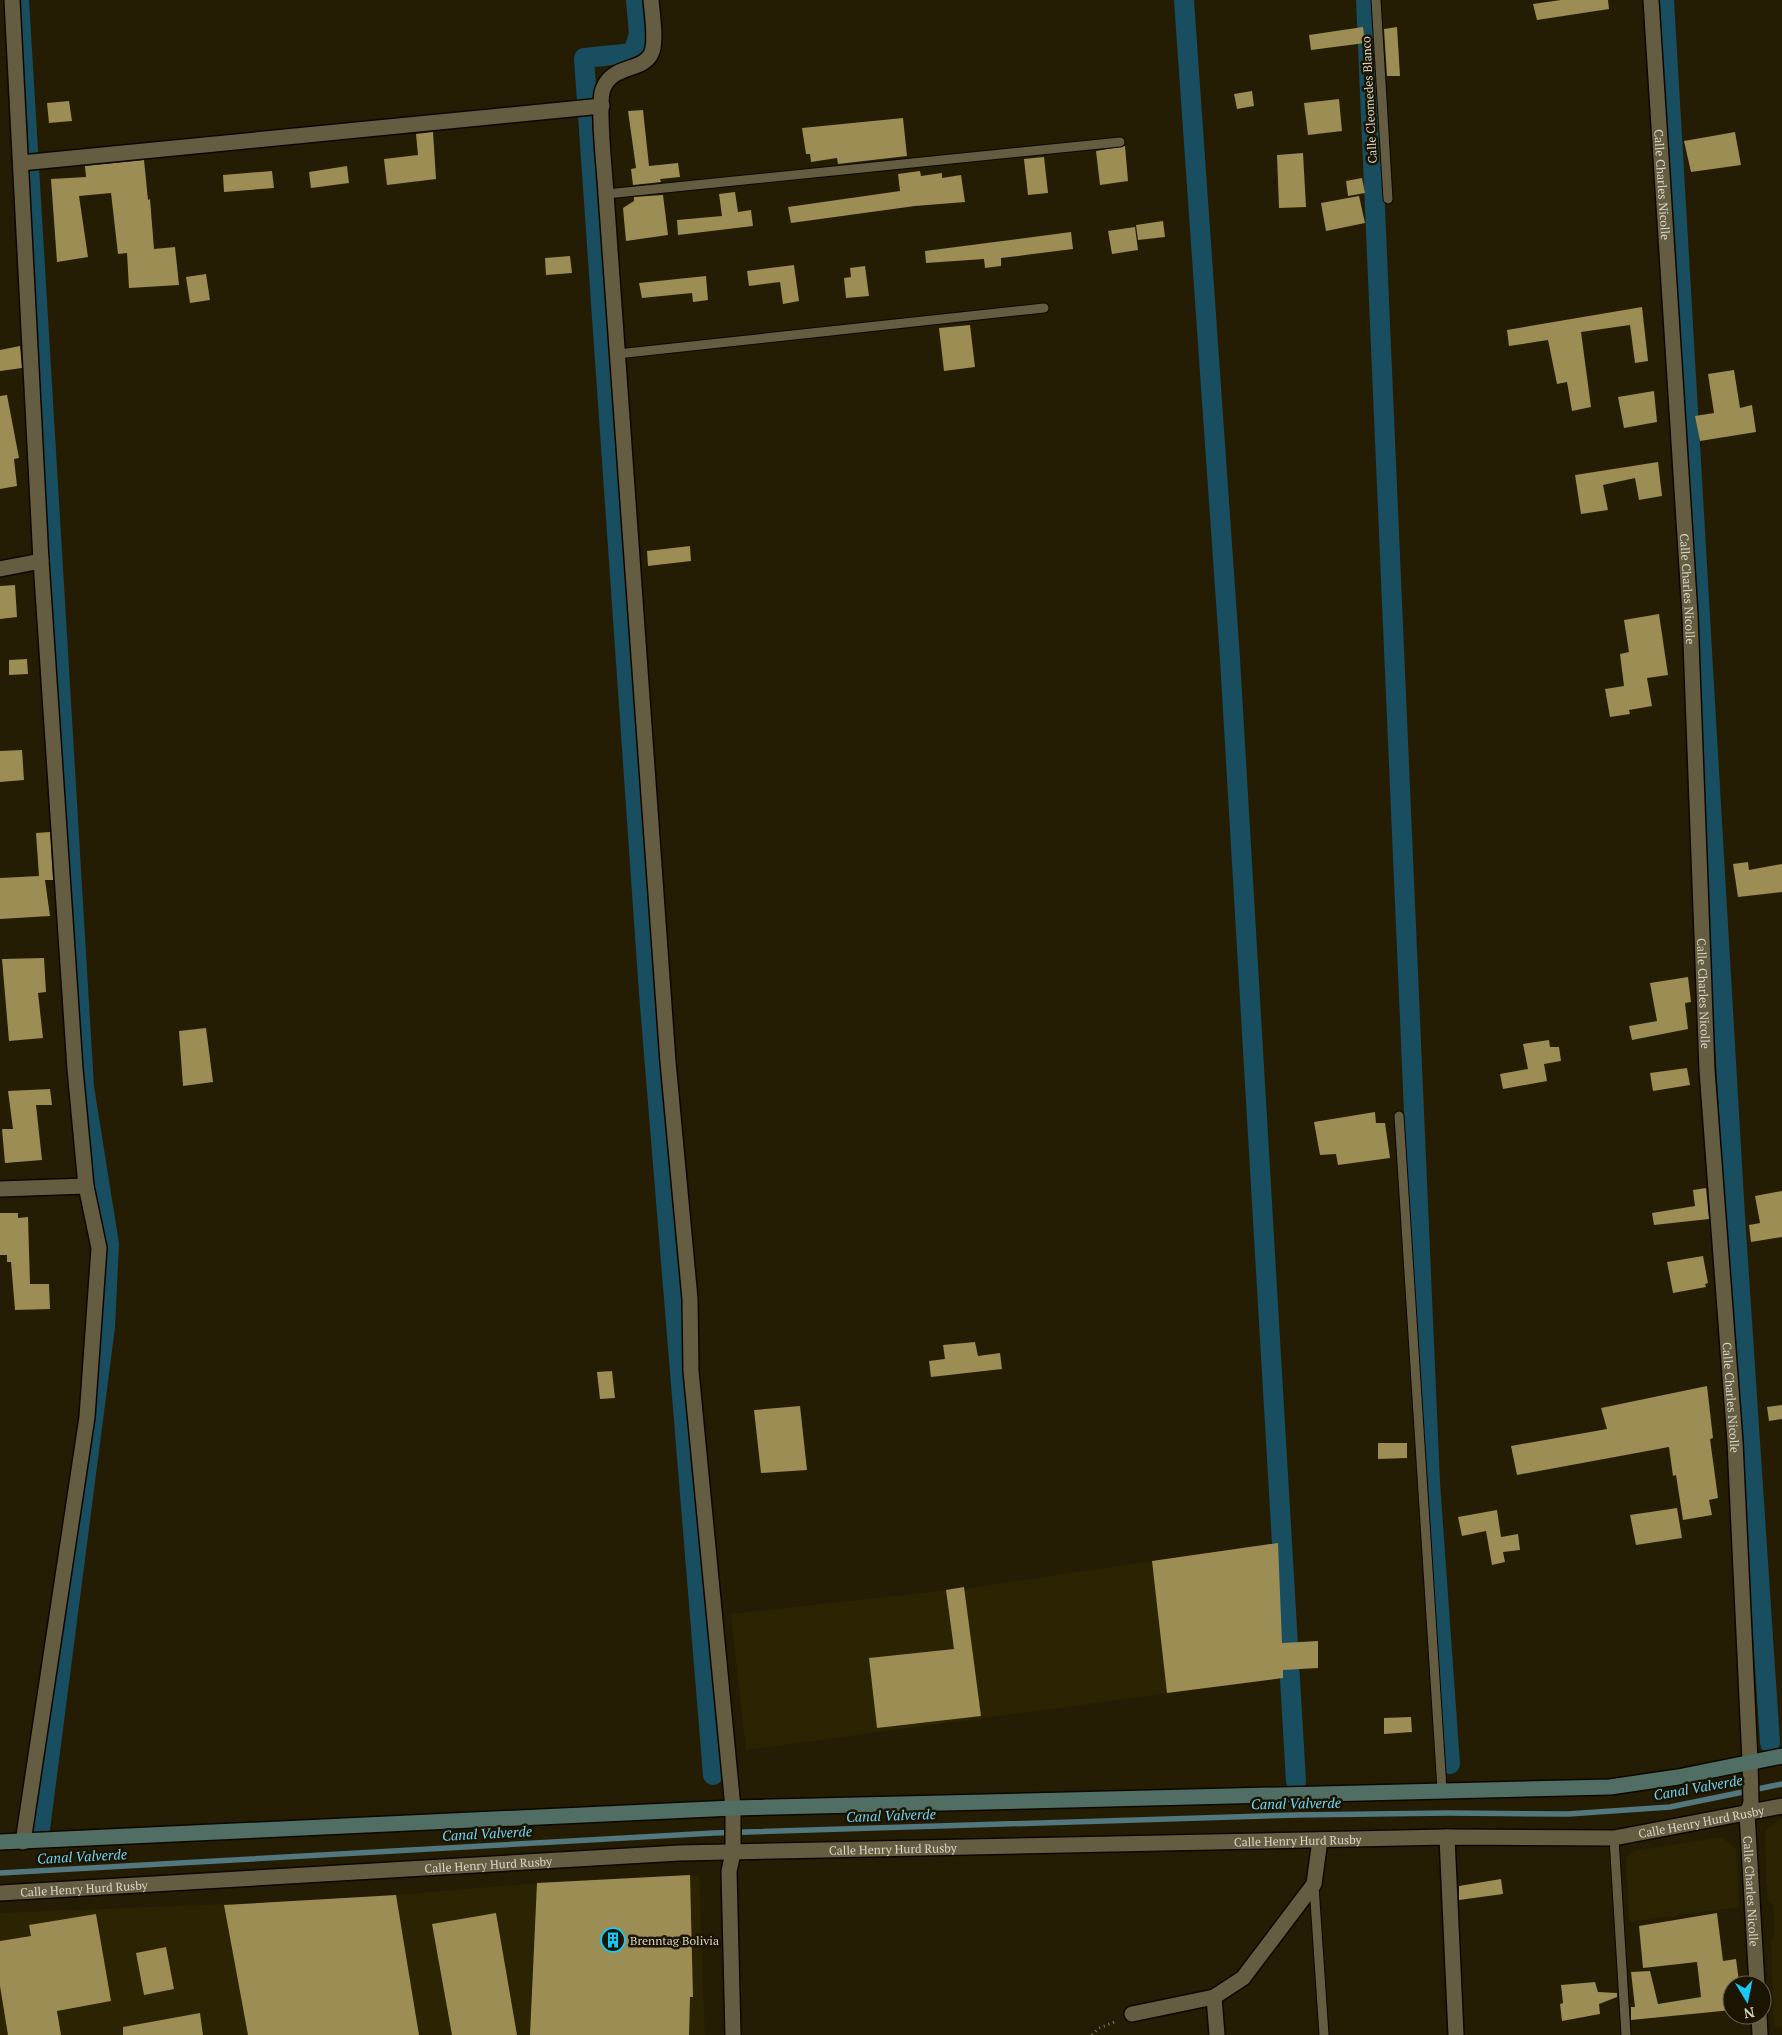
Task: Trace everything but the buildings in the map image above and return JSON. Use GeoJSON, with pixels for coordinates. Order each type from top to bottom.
{"type":"FeatureCollection","features":[{"type":"Feature","properties":{"kind":"street"},"geometry":{"type":"LineString","coordinates":[[12,0],[41,561],[75,1069],[86,1186],[99,1248],[86,1417],[23,1842]]}},
{"type":"Feature","properties":{"kind":"street"},"geometry":{"type":"LineString","coordinates":[[651,0],[653,44],[651,54],[645,61],[616,72],[608,80],[602,90],[602,106],[606,194],[666,1044],[690,1299],[691,1371],[733,1814],[733,1847],[728,1871],[733,2035]]}},
{"type":"Feature","properties":{"kind":"street","name":"Calle Charles Nicolle"},"geometry":{"type":"LineString","coordinates":[[1650,0],[1690,615],[1707,1070],[1735,1442],[1751,1777],[1749,1808],[1757,1975]]}},
{"type":"Feature","properties":{"kind":"street"},"geometry":{"type":"LineString","coordinates":[[21,163],[602,106]]}},
{"type":"Feature","properties":{"kind":"street"},"geometry":{"type":"LineString","coordinates":[[0,569],[41,561]]}},
{"type":"Feature","properties":{"kind":"street"},"geometry":{"type":"LineString","coordinates":[[0,1189],[86,1186]]}},
{"type":"Feature","properties":{"kind":"street"},"geometry":{"type":"LineString","coordinates":[[0,1842],[1442,1789],[1610,1787],[1678,1777],[1782,1756]]}},
{"type":"Feature","properties":{"kind":"street","name":"Calle Henry Hurd Rusby"},"geometry":{"type":"LineString","coordinates":[[0,1893],[680,1853],[733,1847],[1447,1837],[1614,1838],[1749,1808],[1782,1806]]}},
{"type":"Feature","properties":{"kind":"street"},"geometry":{"type":"LineString","coordinates":[[1447,1837],[1456,2035]]}},
{"type":"Feature","properties":{"kind":"street"},"geometry":{"type":"LineString","coordinates":[[1132,2014],[1214,1997],[1243,1978],[1314,1884],[1320,1840]]}},
{"type":"Feature","properties":{"kind":"street"},"geometry":{"type":"LineString","coordinates":[[1214,1997],[1217,2035]]}},
{"type":"Feature","properties":{"kind":"lane","name":"Calle Cleomedes Blanco"},"geometry":{"type":"LineString","coordinates":[[1376,0],[1388,199]]}},
{"type":"Feature","properties":{"kind":"lane"},"geometry":{"type":"LineString","coordinates":[[606,194],[1120,142]]}},
{"type":"Feature","properties":{"kind":"lane"},"geometry":{"type":"LineString","coordinates":[[618,354],[1044,308]]}},
{"type":"Feature","properties":{"kind":"lane"},"geometry":{"type":"LineString","coordinates":[[1399,1116],[1442,1789]]}},
{"type":"Feature","properties":{"kind":"lane"},"geometry":{"type":"LineString","coordinates":[[1614,1838],[1626,2035]]}},
{"type":"Feature","properties":{"kind":"lane"},"geometry":{"type":"LineString","coordinates":[[1314,1884],[1324,2035]]}},
{"type":"Feature","properties":{"kind":"path"},"geometry":{"type":"LineString","coordinates":[[1092,2035],[1100,2028],[1132,2014]]}},
{"type":"Feature","properties":{"kind":"shaded area"},"geometry":{"type":"Polygon","coordinates":[[[1278,1543],[1283,1678],[746,1750],[731,1614],[968,1588],[1278,1543]]]}},
{"type":"Feature","properties":{"kind":"shaded area"},"geometry":{"type":"Polygon","coordinates":[[[1779,1819],[1782,1819],[1782,2026],[1774,2028],[1771,1941],[1775,1934],[1773,1905],[1767,1899],[1765,1831],[1779,1819]]]}},
{"type":"Feature","properties":{"kind":"shaded area"},"geometry":{"type":"Polygon","coordinates":[[[1722,1837],[1736,1849],[1739,1907],[1629,1922],[1626,1858],[1634,1851],[1722,1837]]]}},
{"type":"Feature","properties":{"kind":"shaded area"},"geometry":{"type":"Polygon","coordinates":[[[699,1876],[705,2035],[0,2035],[0,1913],[349,1899],[537,1883],[699,1876]]]}},
{"type":"Feature","properties":{"kind":"waterway"},"geometry":{"type":"LineString","coordinates":[[19,0],[84,1087],[109,1244],[105,1327],[40,1829]]}},
{"type":"Feature","properties":{"kind":"waterway"},"geometry":{"type":"LineString","coordinates":[[636,0],[639,34],[633,53],[584,58],[649,993],[713,1775]]}},
{"type":"Feature","properties":{"kind":"waterway"},"geometry":{"type":"LineString","coordinates":[[1184,0],[1230,659],[1296,1781]]}},
{"type":"Feature","properties":{"kind":"waterway"},"geometry":{"type":"LineString","coordinates":[[1366,0],[1430,1483],[1450,1764]]}},
{"type":"Feature","properties":{"kind":"waterway"},"geometry":{"type":"LineString","coordinates":[[1664,0],[1735,1216],[1770,1743]]}},
{"type":"Feature","properties":{"kind":"waterway","name":"Canal Valverde"},"geometry":{"type":"LineString","coordinates":[[0,1873],[714,1833],[1297,1815],[1568,1814],[1670,1807],[1782,1784]]}},
{"type":"Feature","properties":{"kind":"place","name":"Brenntag Bolivia"},"geometry":{"type":"Point","coordinates":[613,1940]}}]}
